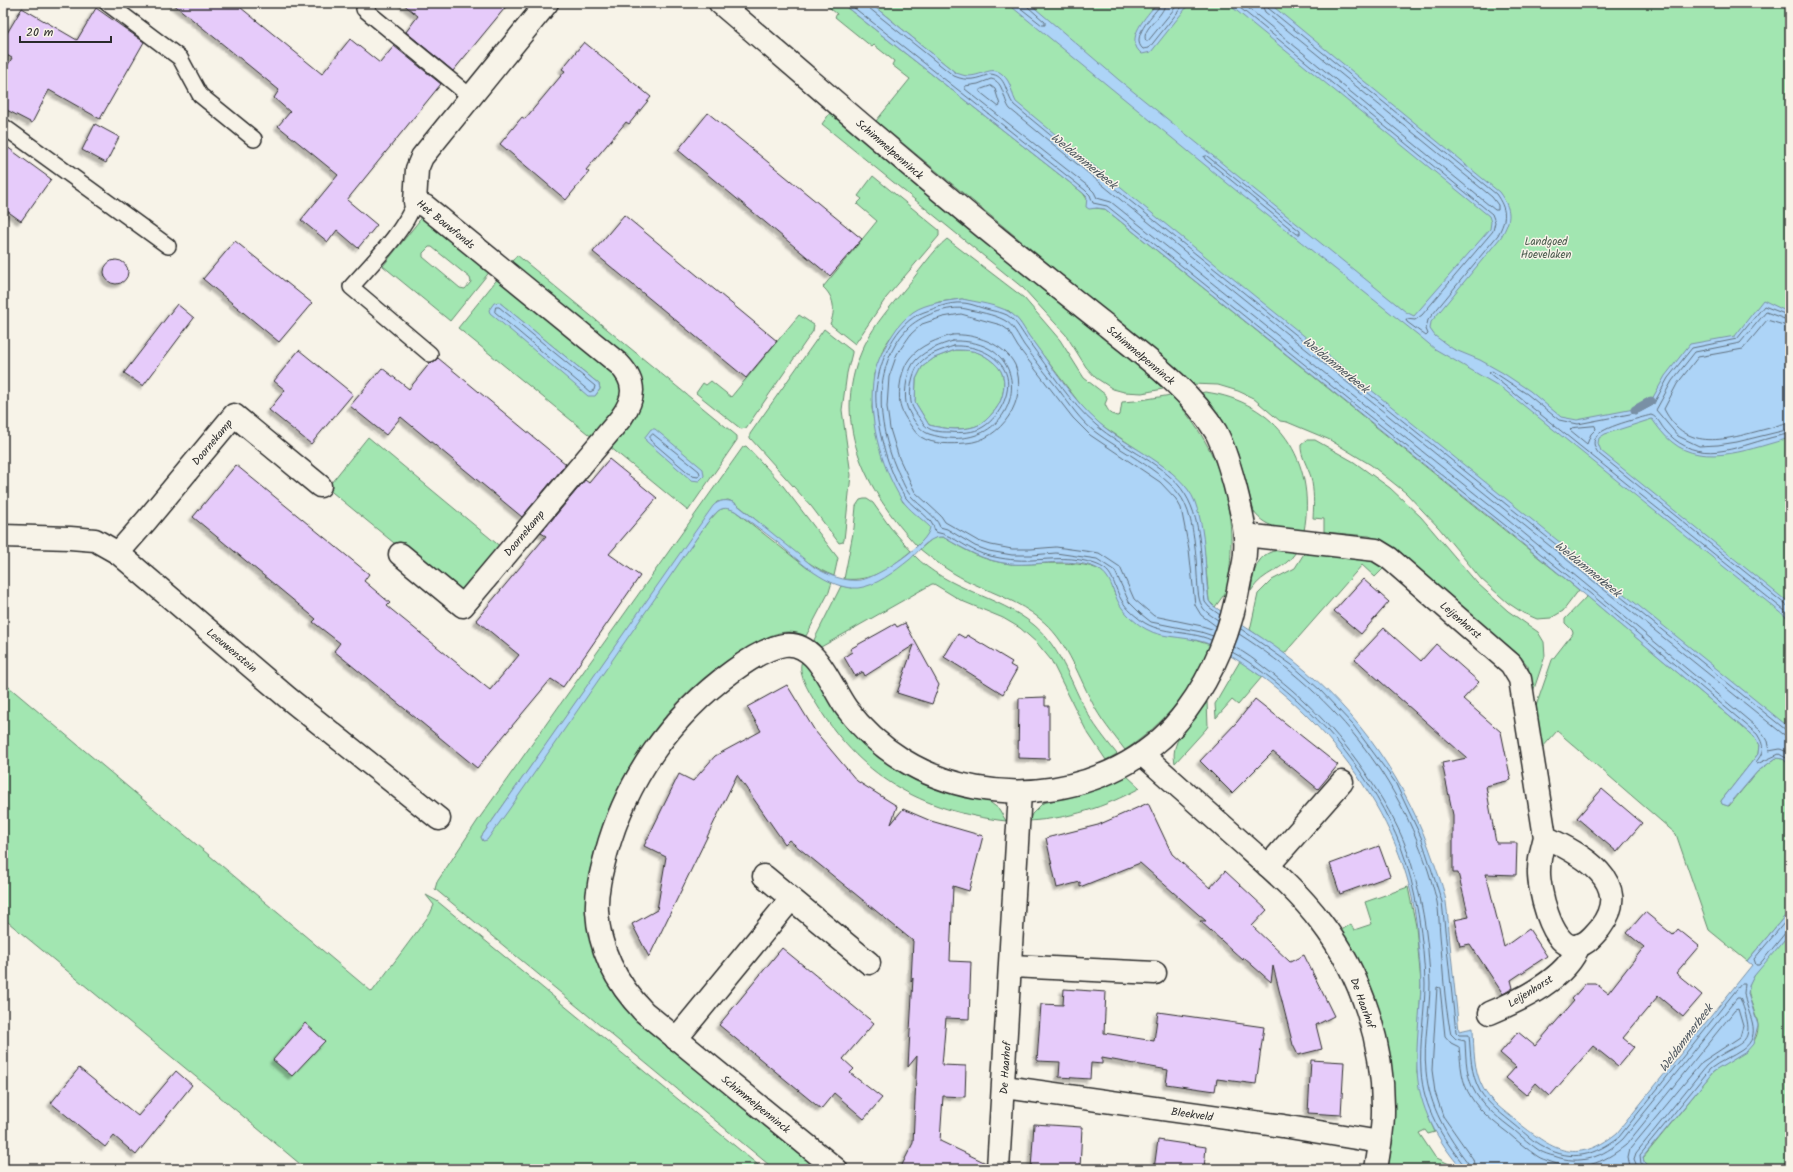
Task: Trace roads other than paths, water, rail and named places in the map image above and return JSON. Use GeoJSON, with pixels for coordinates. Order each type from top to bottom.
{"type":"FeatureCollection","features":[{"type":"Feature","properties":{"kind":"street","name":"Het Bouwfonds"},"geometry":{"type":"LineString","coordinates":[[547,3],[422,157],[417,168],[415,202],[425,206],[619,364],[627,373],[632,384],[632,395]]}},
{"type":"Feature","properties":{"kind":"street","name":"Schimmelpenninck"},"geometry":{"type":"LineString","coordinates":[[720,3],[933,186],[1173,381],[1215,430],[1231,470],[1245,535],[1245,552],[1237,601],[1216,662],[1190,704],[1174,726],[1142,754],[1129,762],[1093,778],[1060,788],[1020,792],[989,790],[959,784],[929,774],[902,759],[877,740],[860,724],[845,706],[816,660],[804,648],[786,645],[764,652],[717,682],[672,726],[653,752],[620,809],[601,872],[597,898],[597,912],[603,944],[610,964],[630,998],[644,1012],[836,1169]]}},
{"type":"Feature","properties":{"kind":"street","name":"Doornekamp"},"geometry":{"type":"LineString","coordinates":[[400,554],[463,606],[621,418],[629,407],[632,395]]}},
{"type":"Feature","properties":{"kind":"street","name":"Doornekamp"},"geometry":{"type":"LineString","coordinates":[[118,553],[234,415],[320,486]]}},
{"type":"Feature","properties":{"kind":"street","name":"Leijenhorst"},"geometry":{"type":"LineString","coordinates":[[1245,535],[1376,550],[1389,558],[1511,664],[1520,679],[1545,837],[1540,855],[1539,870],[1542,899],[1548,918],[1557,934],[1567,944],[1573,946],[1579,945],[1592,939],[1608,915],[1612,904],[1611,888],[1606,880],[1587,861],[1570,849],[1545,837]]}},
{"type":"Feature","properties":{"kind":"street","name":"Leeuwenstein"},"geometry":{"type":"LineString","coordinates":[[3,536],[95,540],[118,553],[288,698],[439,819]]}},
{"type":"Feature","properties":{"kind":"street","name":"De Haarhof"},"geometry":{"type":"LineString","coordinates":[[1142,754],[1297,893],[1322,922],[1343,955],[1360,990],[1372,1026],[1379,1056],[1383,1113],[1376,1169]]}},
{"type":"Feature","properties":{"kind":"street"},"geometry":{"type":"LineString","coordinates":[[1268,866],[1342,782]]}},
{"type":"Feature","properties":{"kind":"street","name":"De Haarhof"},"geometry":{"type":"LineString","coordinates":[[998,1169],[1004,1088],[1020,792]]}},
{"type":"Feature","properties":{"kind":"street"},"geometry":{"type":"LineString","coordinates":[[764,876],[869,963]]}},
{"type":"Feature","properties":{"kind":"street"},"geometry":{"type":"LineString","coordinates":[[676,1038],[790,898]]}},
{"type":"Feature","properties":{"kind":"street","name":"Leijenhorst"},"geometry":{"type":"LineString","coordinates":[[1490,1013],[1524,997],[1546,984],[1569,964],[1579,945]]}},
{"type":"Feature","properties":{"kind":"street"},"geometry":{"type":"LineString","coordinates":[[1011,966],[1155,973]]}},
{"type":"Feature","properties":{"kind":"street","name":"Bleekveld"},"geometry":{"type":"LineString","coordinates":[[1004,1088],[1283,1126],[1380,1142]]}},
{"type":"Feature","properties":{"kind":"lane"},"geometry":{"type":"LineString","coordinates":[[107,3],[180,58],[200,94],[254,139]]}},
{"type":"Feature","properties":{"kind":"lane"},"geometry":{"type":"LineString","coordinates":[[363,5],[471,97]]}},
{"type":"Feature","properties":{"kind":"lane"},"geometry":{"type":"LineString","coordinates":[[3,126],[168,246]]}},
{"type":"Feature","properties":{"kind":"lane"},"geometry":{"type":"LineString","coordinates":[[415,202],[411,213],[403,225],[351,287],[430,354]]}},
{"type":"Feature","properties":{"kind":"water"},"geometry":{"type":"Polygon","coordinates":[[[841,3],[870,3],[956,73],[968,76],[994,71],[1003,75],[1009,83],[1016,102],[1790,728],[1790,765],[1783,759],[1776,758],[1757,772],[1728,806],[1722,804],[1721,801],[1758,754],[1759,745],[1754,737],[1589,598],[1497,523],[1105,209],[1089,209],[1086,207],[1087,197],[1083,193],[841,3]]]}},
{"type":"Feature","properties":{"kind":"water"},"geometry":{"type":"Polygon","coordinates":[[[1007,3],[1029,3],[1119,80],[1406,312],[1414,316],[1490,229],[1491,222],[1489,216],[1227,3],[1269,3],[1499,192],[1506,204],[1509,214],[1509,219],[1505,230],[1501,237],[1431,322],[1430,329],[1435,336],[1453,349],[1480,360],[1530,391],[1561,417],[1577,420],[1639,408],[1651,401],[1665,376],[1690,344],[1735,336],[1763,300],[1790,313],[1790,438],[1730,454],[1699,454],[1685,450],[1672,442],[1652,419],[1605,434],[1599,438],[1598,443],[1601,451],[1790,604],[1790,620],[1502,388],[1435,349],[1238,192],[1007,3]]]}},
{"type":"Feature","properties":{"kind":"water"},"geometry":{"type":"Polygon","coordinates":[[[1157,3],[1190,3],[1151,52],[1142,54],[1137,48],[1135,42],[1136,35],[1143,21],[1157,3]]]}},
{"type":"Feature","properties":{"kind":"water"},"geometry":{"type":"Polygon","coordinates":[[[962,299],[993,306],[1013,315],[1019,321],[1063,382],[1098,422],[1152,458],[1178,478],[1188,490],[1195,502],[1199,514],[1202,526],[1209,601],[1212,605],[1284,653],[1318,681],[1360,726],[1378,751],[1410,804],[1423,833],[1444,892],[1459,1031],[1473,1028],[1477,1074],[1489,1097],[1506,1113],[1540,1139],[1552,1146],[1564,1150],[1576,1151],[1588,1149],[1602,1143],[1617,1133],[1752,965],[1747,961],[1790,910],[1790,933],[1754,976],[1749,986],[1748,994],[1758,1025],[1753,1044],[1746,1052],[1713,1072],[1643,1157],[1644,1162],[1651,1169],[1462,1169],[1437,1135],[1425,1110],[1421,1096],[1417,1069],[1421,972],[1417,930],[1410,887],[1395,844],[1375,803],[1349,764],[1319,729],[1286,696],[1250,669],[1213,646],[1197,640],[1161,635],[1143,627],[1133,620],[1122,608],[1109,580],[1105,575],[1100,570],[1084,564],[1063,562],[1021,564],[1001,563],[983,558],[943,537],[938,537],[924,545],[913,557],[891,574],[865,587],[847,587],[825,579],[814,572],[735,511],[726,508],[719,510],[707,523],[508,811],[487,840],[483,841],[481,837],[715,504],[723,501],[735,503],[814,567],[825,573],[843,579],[861,580],[869,578],[902,559],[921,542],[930,527],[902,500],[887,471],[877,440],[872,407],[874,375],[879,359],[887,344],[897,328],[907,317],[924,306],[962,299]],[[955,350],[934,358],[922,367],[916,379],[915,402],[929,425],[955,429],[975,427],[987,419],[1001,401],[1004,385],[1003,375],[999,368],[985,356],[970,351],[955,350]]]}},
{"type":"Feature","properties":{"kind":"water"},"geometry":{"type":"Polygon","coordinates":[[[499,302],[599,384],[600,389],[595,396],[588,396],[490,313],[489,310],[494,303],[499,302]]]}},
{"type":"Feature","properties":{"kind":"water"},"geometry":{"type":"Polygon","coordinates":[[[651,429],[655,429],[703,469],[704,476],[699,481],[691,480],[646,441],[645,437],[651,429]]]}},
{"type":"Feature","properties":{"kind":"water"},"geometry":{"type":"Polygon","coordinates":[[[529,1165],[536,1169],[509,1169],[513,1166],[529,1165]]]}},
{"type":"Feature","properties":{"kind":"waterway","name":"Weldammerbeek"},"geometry":{"type":"LineString","coordinates":[[1635,410],[1651,401]]}},
{"type":"Feature","properties":{"kind":"park label","name":"Landgoed Hoevelaken"},"geometry":{"type":"Point","coordinates":[1546,247]}}]}
